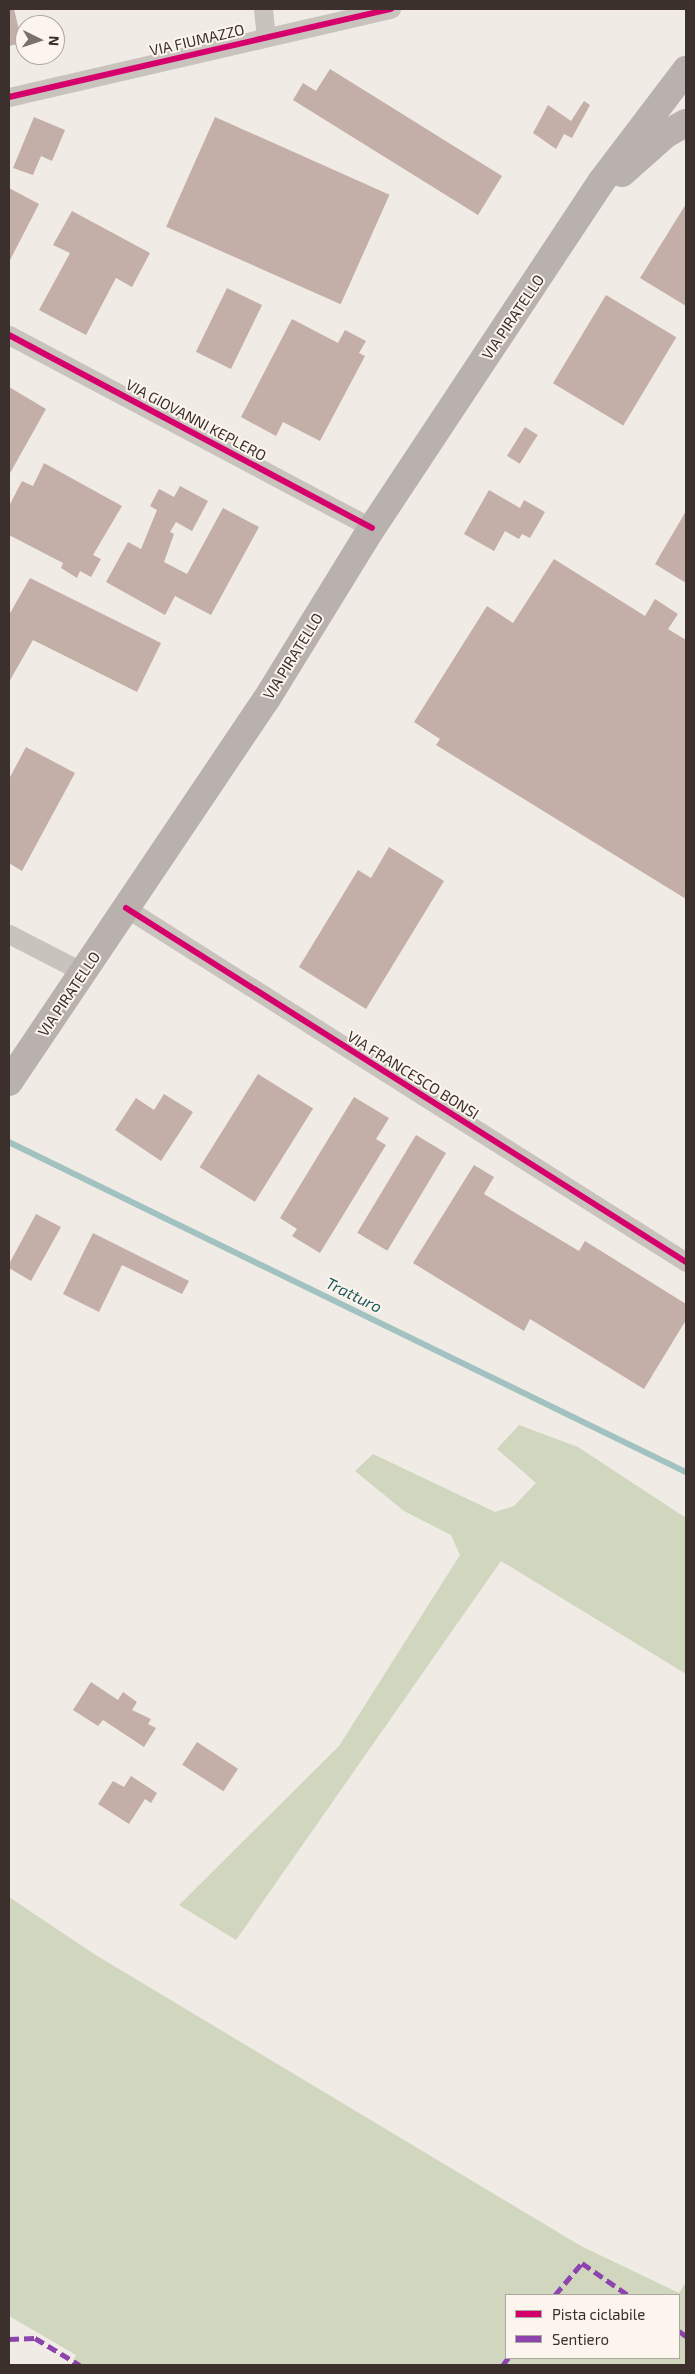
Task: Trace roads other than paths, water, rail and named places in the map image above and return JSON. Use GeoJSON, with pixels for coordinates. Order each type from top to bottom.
{"type":"FeatureCollection","features":[{"type":"Feature","properties":{"kind":"main road","name":"VIA PIRATELLO"},"geometry":{"type":"LineString","coordinates":[[9,1082],[266,700],[372,528],[573,228],[601,182],[686,70]]}},
{"type":"Feature","properties":{"kind":"main road","name":"VIA PIRATELLO"},"geometry":{"type":"LineString","coordinates":[[573,228],[638,157],[666,134],[686,123]]}},
{"type":"Feature","properties":{"kind":"street"},"geometry":{"type":"LineString","coordinates":[[263,9],[266,37]]}},
{"type":"Feature","properties":{"kind":"street","name":"VIA FIUMAZZO"},"geometry":{"type":"LineString","coordinates":[[9,97],[391,9]]}},
{"type":"Feature","properties":{"kind":"street","name":"VIA GIOVANNI KEPLERO"},"geometry":{"type":"LineString","coordinates":[[9,335],[372,528]]}},
{"type":"Feature","properties":{"kind":"street","name":"VIA FRANCESCO BONSI"},"geometry":{"type":"LineString","coordinates":[[126,908],[686,1262]]}},
{"type":"Feature","properties":{"kind":"street"},"geometry":{"type":"LineString","coordinates":[[9,934],[83,972]]}},
{"type":"Feature","properties":{"kind":"waterway","name":"Tratturo"},"geometry":{"type":"LineString","coordinates":[[9,1142],[686,1472]]}}]}
